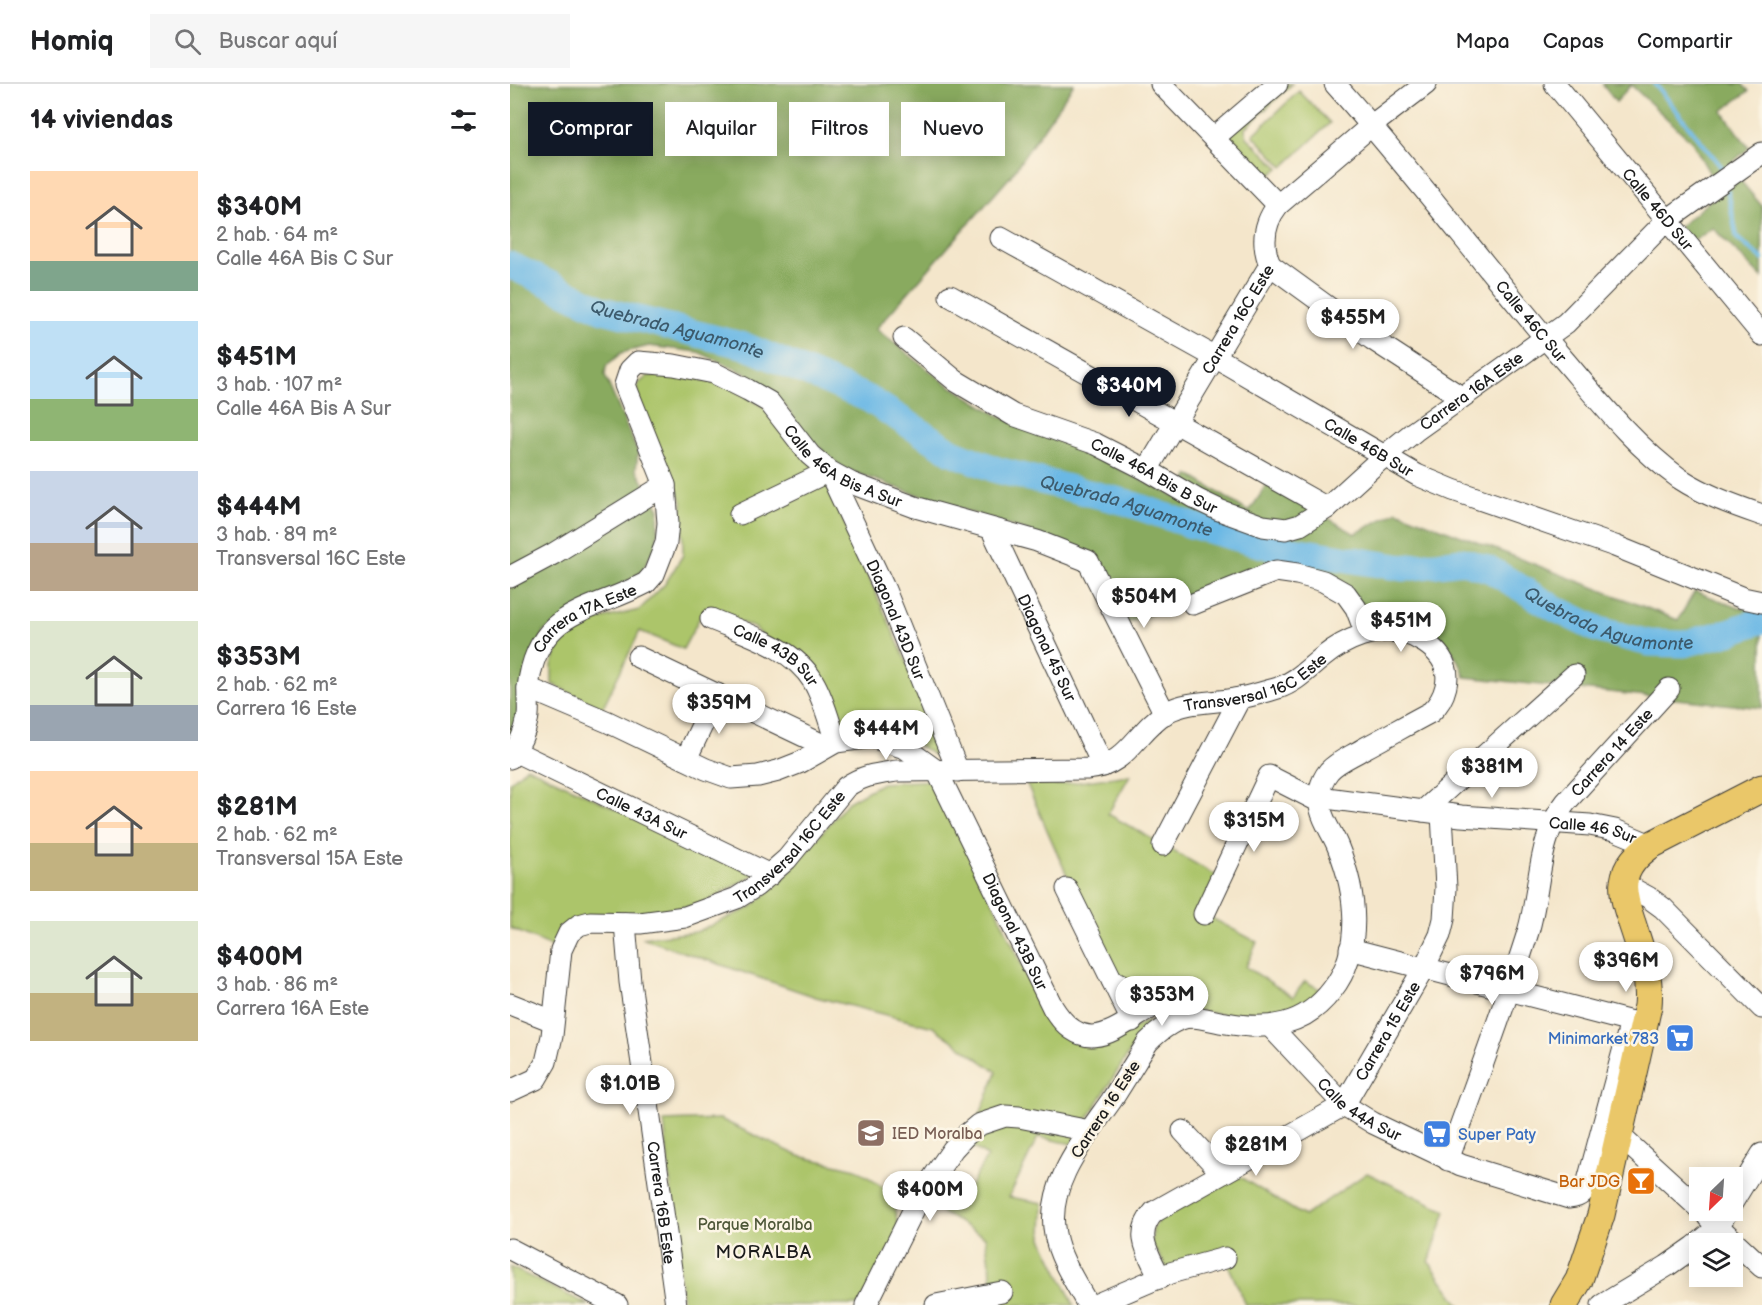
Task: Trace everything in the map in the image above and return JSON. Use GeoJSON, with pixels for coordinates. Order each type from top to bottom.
{"type":"FeatureCollection","features":[{"type":"Feature","properties":{"kind":"main road"},"geometry":{"type":"LineString","coordinates":[[1564,1305],[1579,1280],[1594,1239],[1619,1135],[1637,1024],[1649,997],[1647,975],[1628,908],[1624,884],[1631,863],[1651,845],[1762,788]]}},
{"type":"Feature","properties":{"kind":"street"},"geometry":{"type":"LineString","coordinates":[[1161,84],[1215,137],[1278,205]]}},
{"type":"Feature","properties":{"kind":"street"},"geometry":{"type":"LineString","coordinates":[[1215,137],[1277,84]]}},
{"type":"Feature","properties":{"kind":"street","name":"Calle 46C Sur"},"geometry":{"type":"LineString","coordinates":[[1335,84],[1372,125],[1546,338],[1631,437],[1682,479],[1720,500],[1762,515]]}},
{"type":"Feature","properties":{"kind":"street","name":"Carrera 16C Este"},"geometry":{"type":"LineString","coordinates":[[1147,470],[1270,265],[1266,256],[1264,238],[1268,220],[1278,205],[1372,125],[1426,84]]}},
{"type":"Feature","properties":{"kind":"street","name":"Calle 46D Sur"},"geometry":{"type":"LineString","coordinates":[[1555,84],[1762,335]]}},
{"type":"Feature","properties":{"kind":"street","name":"Carrera 16A Este"},"geometry":{"type":"LineString","coordinates":[[1286,529],[1300,525],[1327,508],[1383,457],[1578,313],[1666,221],[1760,158]]}},
{"type":"Feature","properties":{"kind":"street","name":"Calle 46B Sur"},"geometry":{"type":"LineString","coordinates":[[1000,238],[1215,357],[1417,475],[1453,490],[1615,546],[1737,596],[1762,602]]}},
{"type":"Feature","properties":{"kind":"street"},"geometry":{"type":"LineString","coordinates":[[1270,265],[1372,339],[1461,398]]}},
{"type":"Feature","properties":{"kind":"street"},"geometry":{"type":"LineString","coordinates":[[950,296],[1327,508]]}},
{"type":"Feature","properties":{"kind":"street","name":"Calle 46A Bis B Sur"},"geometry":{"type":"LineString","coordinates":[[904,338],[956,381],[1012,415],[1096,444],[1219,510],[1263,526],[1286,529]]}},
{"type":"Feature","properties":{"kind":"street","name":"Calle 46A Bis A Sur"},"geometry":{"type":"LineString","coordinates":[[625,385],[630,370],[638,362],[675,364],[714,373],[769,402],[810,455],[829,471],[851,483],[915,507],[1037,541],[1088,561],[1165,714]]}},
{"type":"Feature","properties":{"kind":"street","name":"Carrera 17A Este"},"geometry":{"type":"LineString","coordinates":[[512,755],[528,720],[528,688],[535,659],[543,640],[552,628],[568,616],[646,583],[654,574],[666,543],[668,523],[665,485],[625,385]]}},
{"type":"Feature","properties":{"kind":"street"},"geometry":{"type":"LineString","coordinates":[[740,514],[829,471]]}},
{"type":"Feature","properties":{"kind":"street","name":"Diagonal 43D Sur"},"geometry":{"type":"LineString","coordinates":[[829,471],[885,590],[948,771]]}},
{"type":"Feature","properties":{"kind":"street"},"geometry":{"type":"LineString","coordinates":[[510,577],[553,554],[665,485]]}},
{"type":"Feature","properties":{"kind":"street","name":"Diagonal 45 Sur"},"geometry":{"type":"LineString","coordinates":[[992,530],[1103,766]]}},
{"type":"Feature","properties":{"kind":"street"},"geometry":{"type":"LineString","coordinates":[[1112,980],[1158,1004],[1190,1017],[1245,1027],[1271,1027],[1306,1014],[1324,1000],[1338,982],[1350,949],[1354,927],[1351,891],[1342,858],[1324,819],[1319,799],[1324,778],[1337,764],[1431,712],[1443,697],[1447,684],[1446,670],[1441,658],[1427,644],[1410,635],[1390,631],[1366,634],[1356,608],[1346,594],[1323,581],[1276,571],[1193,604]]}},
{"type":"Feature","properties":{"kind":"street","name":"Calle 43B Sur"},"geometry":{"type":"LineString","coordinates":[[711,619],[773,646],[804,668],[814,682],[831,744]]}},
{"type":"Feature","properties":{"kind":"street","name":"Transversal 16C Este"},"geometry":{"type":"LineString","coordinates":[[516,1083],[541,1073],[546,1062],[550,1048],[561,950],[569,933],[579,925],[590,922],[661,922],[685,918],[737,898],[770,875],[787,859],[846,787],[869,774],[897,771],[1087,769],[1103,766],[1119,759],[1165,714],[1178,708],[1240,698],[1284,686],[1333,650],[1366,634]]}},
{"type":"Feature","properties":{"kind":"street"},"geometry":{"type":"LineString","coordinates":[[638,657],[831,744]]}},
{"type":"Feature","properties":{"kind":"street"},"geometry":{"type":"LineString","coordinates":[[1433,813],[1574,675]]}},
{"type":"Feature","properties":{"kind":"street"},"geometry":{"type":"LineString","coordinates":[[528,688],[730,778],[758,776],[801,762],[831,744],[872,737],[905,748],[948,771]]}},
{"type":"Feature","properties":{"kind":"street","name":"Carrera 14 Este"},"geometry":{"type":"LineString","coordinates":[[1448,1160],[1532,917],[1551,822],[1566,802],[1669,689]]}},
{"type":"Feature","properties":{"kind":"street"},"geometry":{"type":"LineString","coordinates":[[686,759],[717,694]]}},
{"type":"Feature","properties":{"kind":"street"},"geometry":{"type":"LineString","coordinates":[[1163,845],[1240,698]]}},
{"type":"Feature","properties":{"kind":"street","name":"Calle 43A Sur"},"geometry":{"type":"LineString","coordinates":[[512,755],[770,875]]}},
{"type":"Feature","properties":{"kind":"street","name":"Diagonal 43B Sur"},"geometry":{"type":"LineString","coordinates":[[948,771],[1061,1022],[1074,1031],[1088,1035],[1112,1033],[1158,1004]]}},
{"type":"Feature","properties":{"kind":"street","name":"Calle 46 Sur"},"geometry":{"type":"LineString","coordinates":[[1204,914],[1269,776],[1319,799],[1433,813],[1590,825],[1615,830],[1651,845]]}},
{"type":"Feature","properties":{"kind":"street","name":"Carrera 15 Este"},"geometry":{"type":"LineString","coordinates":[[1344,1105],[1433,952],[1444,919],[1446,888],[1433,813]]}},
{"type":"Feature","properties":{"kind":"street"},"geometry":{"type":"LineString","coordinates":[[1624,884],[1663,908],[1762,1008]]}},
{"type":"Feature","properties":{"kind":"street"},"geometry":{"type":"LineString","coordinates":[[1067,889],[1132,1021]]}},
{"type":"Feature","properties":{"kind":"street","name":"Carrera 16B Este"},"geometry":{"type":"LineString","coordinates":[[625,923],[630,982],[676,1305]]}},
{"type":"Feature","properties":{"kind":"street"},"geometry":{"type":"LineString","coordinates":[[1350,949],[1637,1024]]}},
{"type":"Feature","properties":{"kind":"street"},"geometry":{"type":"LineString","coordinates":[[510,1004],[552,1021]]}},
{"type":"Feature","properties":{"kind":"street","name":"Carrera 16 Este"},"geometry":{"type":"LineString","coordinates":[[1088,1305],[1059,1249],[1054,1227],[1057,1195],[1068,1168],[1090,1131],[1148,1042],[1163,1029],[1190,1017]]}},
{"type":"Feature","properties":{"kind":"street","name":"Calle 44A Sur"},"geometry":{"type":"LineString","coordinates":[[1271,1027],[1344,1105],[1373,1123],[1448,1160],[1569,1198],[1583,1194],[1637,1024]]}},
{"type":"Feature","properties":{"kind":"street"},"geometry":{"type":"LineString","coordinates":[[1160,1278],[1143,1236],[1147,1220],[1164,1205],[1344,1105]]}},
{"type":"Feature","properties":{"kind":"street"},"geometry":{"type":"LineString","coordinates":[[866,1305],[921,1195],[953,1149],[978,1125],[1005,1116],[1090,1131]]}},
{"type":"Feature","properties":{"kind":"street"},"geometry":{"type":"LineString","coordinates":[[1183,1131],[1222,1173]]}},
{"type":"Feature","properties":{"kind":"street"},"geometry":{"type":"LineString","coordinates":[[1619,1135],[1689,1200]]}},
{"type":"Feature","properties":{"kind":"street"},"geometry":{"type":"LineString","coordinates":[[1743,1185],[1762,1154]]}},
{"type":"Feature","properties":{"kind":"street"},"geometry":{"type":"LineString","coordinates":[[1602,1305],[1667,1266],[1721,1221]]}},
{"type":"Feature","properties":{"kind":"street"},"geometry":{"type":"LineString","coordinates":[[1725,1221],[1762,1267]]}},
{"type":"Feature","properties":{"kind":"street"},"geometry":{"type":"LineString","coordinates":[[510,1249],[617,1305]]}},
{"type":"Feature","properties":{"kind":"street"},"geometry":{"type":"LineString","coordinates":[[1095,1305],[1160,1278],[1225,1258]]}},
{"type":"Feature","properties":{"kind":"street"},"geometry":{"type":"LineString","coordinates":[[941,1304],[1002,1292]]}},
{"type":"Feature","properties":{"kind":"green space"},"geometry":{"type":"Polygon","coordinates":[[[510,84],[1074,84],[1010,177],[876,329],[944,382],[1001,417],[1085,452],[1174,496],[1190,475],[1249,512],[1268,483],[1355,534],[1397,511],[1678,620],[1695,591],[1739,608],[1762,608],[1762,708],[1465,677],[1452,651],[1434,637],[1391,621],[1295,562],[1127,623],[1095,554],[843,468],[805,435],[784,404],[747,374],[698,352],[649,346],[621,353],[606,366],[605,376],[638,453],[636,469],[659,509],[657,544],[642,571],[623,585],[543,632],[510,748],[510,84]]]}},
{"type":"Feature","properties":{"kind":"green space"},"geometry":{"type":"Polygon","coordinates":[[[1287,84],[1292,84],[1245,129],[1247,137],[1279,168],[1265,179],[1229,140],[1234,128],[1287,84]]]}},
{"type":"Feature","properties":{"kind":"green space"},"geometry":{"type":"Polygon","coordinates":[[[1602,84],[1742,84],[1749,91],[1722,111],[1749,148],[1728,166],[1762,206],[1762,278],[1713,228],[1692,242],[1679,227],[1720,192],[1692,142],[1631,85],[1616,102],[1602,84]]]}},
{"type":"Feature","properties":{"kind":"green space"},"geometry":{"type":"Polygon","coordinates":[[[1299,91],[1330,123],[1283,167],[1253,135],[1299,91]]]}},
{"type":"Feature","properties":{"kind":"green space"},"geometry":{"type":"Polygon","coordinates":[[[675,374],[730,386],[765,408],[826,482],[937,730],[940,759],[912,741],[844,733],[836,710],[755,628],[705,608],[683,649],[640,631],[602,709],[552,684],[552,665],[559,646],[584,623],[639,610],[665,584],[683,555],[682,501],[638,400],[638,384],[648,376],[675,374]]]}},
{"type":"Feature","properties":{"kind":"green space"},"geometry":{"type":"Polygon","coordinates":[[[527,767],[755,874],[701,905],[621,915],[553,947],[510,928],[510,782],[527,767]]]}},
{"type":"Feature","properties":{"kind":"green space"},"geometry":{"type":"Polygon","coordinates":[[[1130,775],[1108,814],[1221,878],[1204,914],[1257,942],[1246,967],[1293,997],[1305,981],[1321,990],[1300,1009],[1276,1017],[1240,1017],[1172,1007],[1113,980],[1026,782],[1057,785],[1130,775]]]}},
{"type":"Feature","properties":{"kind":"green space"},"geometry":{"type":"Polygon","coordinates":[[[937,780],[1048,1022],[1073,1042],[1092,1048],[1150,1019],[1072,1144],[1038,1137],[1009,1197],[1043,1203],[1042,1238],[1074,1305],[996,1305],[985,1237],[939,1211],[947,1182],[970,1187],[987,1156],[968,1144],[997,1072],[933,1027],[816,997],[642,938],[696,932],[750,908],[782,880],[848,802],[882,783],[937,780]]]}},
{"type":"Feature","properties":{"kind":"green space","name":"Parque Moralba"},"geometry":{"type":"Polygon","coordinates":[[[720,1119],[799,1156],[856,1169],[891,1193],[900,1233],[859,1305],[683,1305],[664,1121],[720,1119]]]}},
{"type":"Feature","properties":{"kind":"green space"},"geometry":{"type":"Polygon","coordinates":[[[1367,1173],[1446,1211],[1429,1262],[1460,1305],[1246,1305],[1225,1258],[1170,1273],[1152,1244],[1153,1228],[1164,1212],[1237,1175],[1304,1216],[1367,1173]]]}},
{"type":"Feature","properties":{"kind":"green space"},"geometry":{"type":"Polygon","coordinates":[[[510,1267],[589,1305],[510,1305],[510,1267]]]}},
{"type":"Feature","properties":{"kind":"waterway"},"geometry":{"type":"LineString","coordinates":[[1655,84],[1723,169]]}},
{"type":"Feature","properties":{"kind":"waterway"},"geometry":{"type":"LineString","coordinates":[[1728,192],[1737,238],[1762,259]]}},
{"type":"Feature","properties":{"kind":"waterway","name":"Quebrada Aguamonte"},"geometry":{"type":"LineString","coordinates":[[510,265],[603,310],[745,346],[869,399],[952,452],[997,470],[1125,502],[1191,525],[1263,545],[1403,568],[1463,561],[1491,570],[1554,608],[1599,630],[1649,643],[1684,644],[1762,620]]}},
{"type":"Feature","properties":{"kind":"place","name":"Minimarket 783"},"geometry":{"type":"Point","coordinates":[1680,1038]}},
{"type":"Feature","properties":{"kind":"place","name":"IED Moralba"},"geometry":{"type":"Point","coordinates":[871,1133]}},
{"type":"Feature","properties":{"kind":"place","name":"Super Paty"},"geometry":{"type":"Point","coordinates":[1437,1134]}},
{"type":"Feature","properties":{"kind":"place","name":"Bar JDG"},"geometry":{"type":"Point","coordinates":[1641,1181]}},
{"type":"Feature","properties":{"kind":"district","name":"MORALBA"},"geometry":{"type":"Point","coordinates":[764,1252]}}]}
